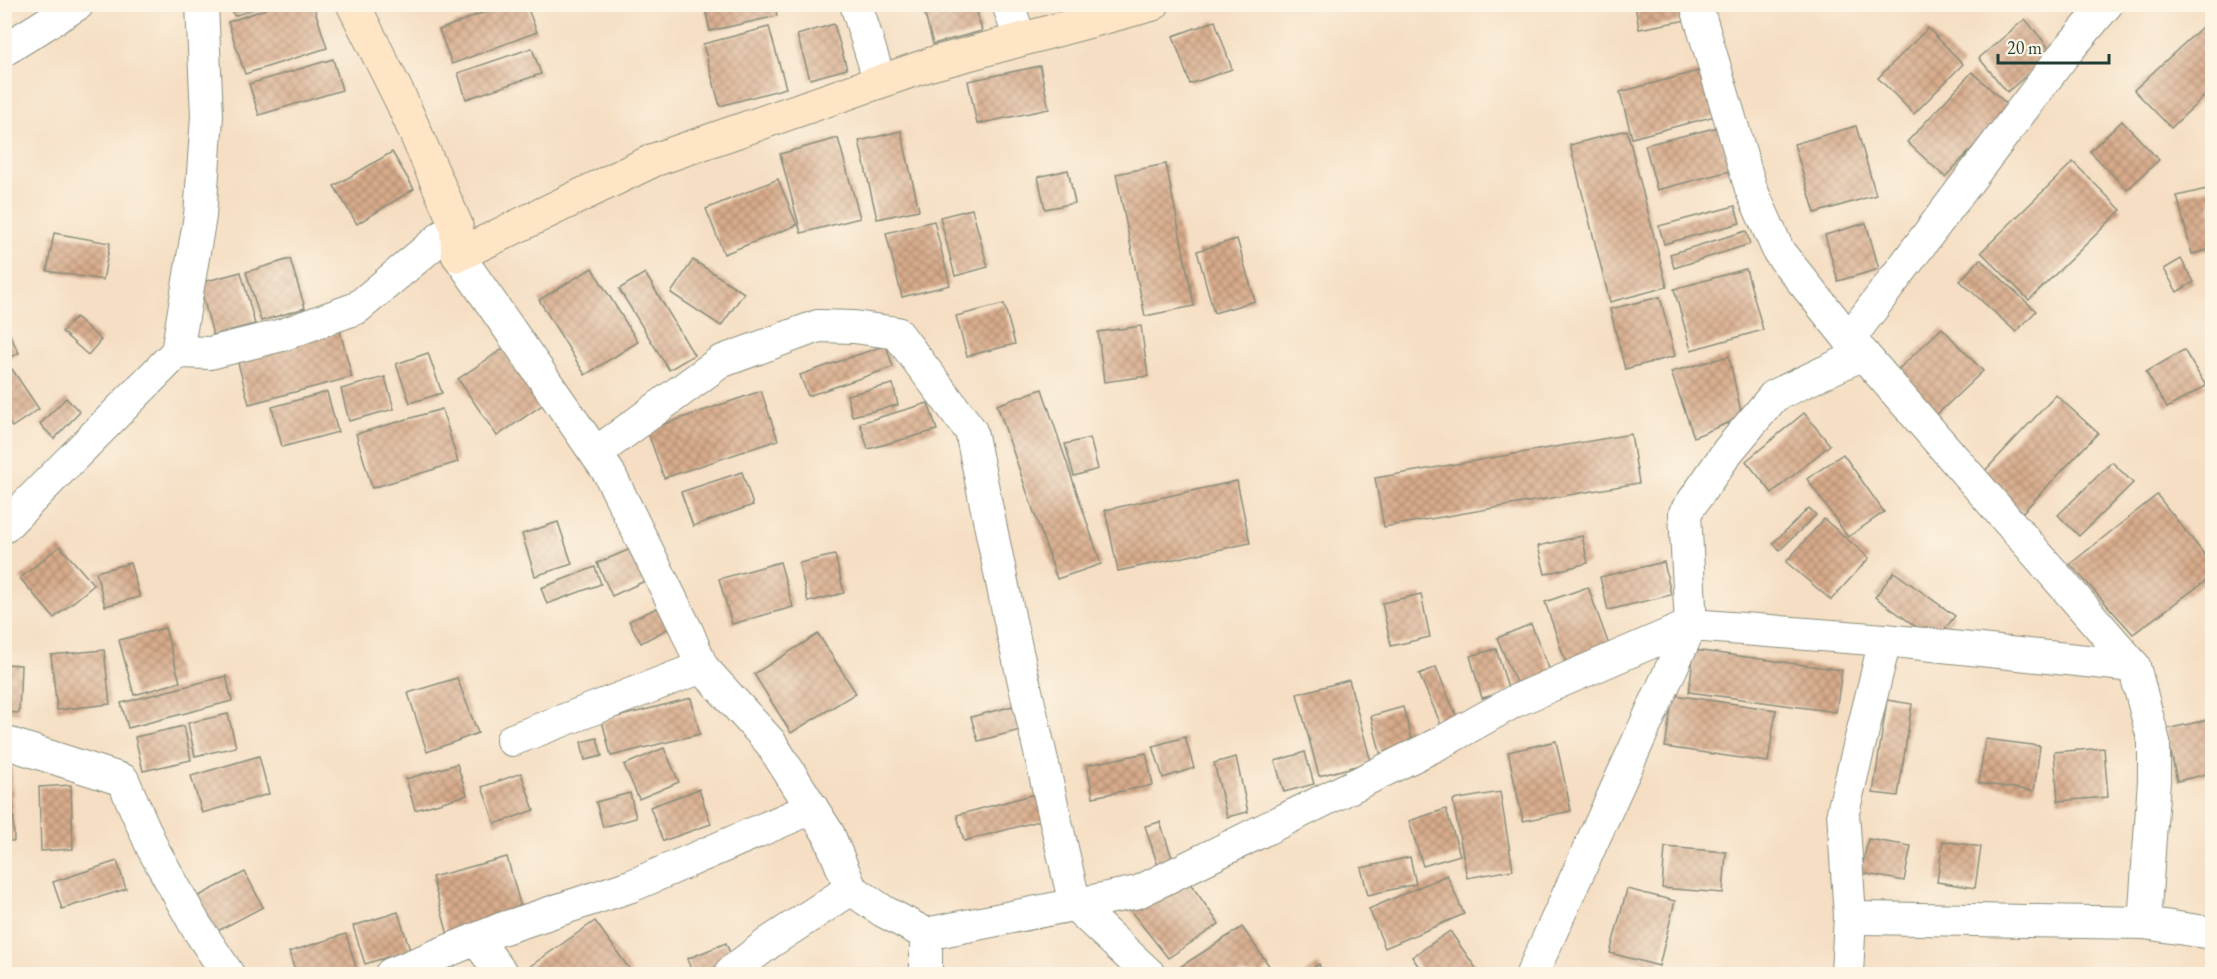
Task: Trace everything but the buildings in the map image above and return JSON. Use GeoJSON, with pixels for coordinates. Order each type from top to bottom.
{"type":"FeatureCollection","features":[{"type":"Feature","properties":{"kind":"street"},"geometry":{"type":"LineString","coordinates":[[9,40],[78,4]]}},
{"type":"Feature","properties":{"kind":"street"},"geometry":{"type":"LineString","coordinates":[[4,527],[177,352],[200,216],[207,116],[202,4]]}},
{"type":"Feature","properties":{"kind":"street"},"geometry":{"type":"LineString","coordinates":[[353,4],[402,102],[457,240],[609,473],[687,631],[702,667],[770,742],[828,833],[851,889],[883,911],[926,934],[1138,892],[1442,742],[1513,702],[1691,625],[1885,640],[2134,666]]}},
{"type":"Feature","properties":{"kind":"street"},"geometry":{"type":"LineString","coordinates":[[856,4],[880,82]]}},
{"type":"Feature","properties":{"kind":"street"},"geometry":{"type":"LineString","coordinates":[[1008,4],[1020,39]]}},
{"type":"Feature","properties":{"kind":"street"},"geometry":{"type":"LineString","coordinates":[[177,352],[210,353],[241,346],[282,335],[357,308],[457,240],[654,160],[931,64],[1153,4]]}},
{"type":"Feature","properties":{"kind":"street"},"geometry":{"type":"LineString","coordinates":[[1696,4],[1751,189],[1779,252],[1856,347],[2134,666],[2154,742],[2154,780],[2144,923]]}},
{"type":"Feature","properties":{"kind":"street"},"geometry":{"type":"LineString","coordinates":[[1532,975],[1691,625],[1685,513],[1728,451],[1774,396],[1856,347],[2062,57],[2106,4]]}},
{"type":"Feature","properties":{"kind":"street"},"geometry":{"type":"LineString","coordinates":[[596,453],[720,363],[819,326],[854,327],[897,333],[971,431],[1010,621],[1075,905],[1149,975]]}},
{"type":"Feature","properties":{"kind":"street"},"geometry":{"type":"LineString","coordinates":[[1847,975],[1850,916],[1843,812],[1885,640]]}},
{"type":"Feature","properties":{"kind":"street"},"geometry":{"type":"LineString","coordinates":[[512,740],[702,667]]}},
{"type":"Feature","properties":{"kind":"street"},"geometry":{"type":"LineString","coordinates":[[4,742],[123,780],[153,849],[196,926],[228,975]]}},
{"type":"Feature","properties":{"kind":"street"},"geometry":{"type":"LineString","coordinates":[[390,975],[476,939],[631,886],[812,808]]}},
{"type":"Feature","properties":{"kind":"street"},"geometry":{"type":"LineString","coordinates":[[731,975],[731,972],[770,942],[851,889]]}},
{"type":"Feature","properties":{"kind":"street"},"geometry":{"type":"LineString","coordinates":[[1850,916],[2144,923],[2212,933]]}},
{"type":"Feature","properties":{"kind":"street"},"geometry":{"type":"LineString","coordinates":[[926,934],[926,975]]}},
{"type":"Feature","properties":{"kind":"street"},"geometry":{"type":"LineString","coordinates":[[476,939],[502,975]]}}]}
